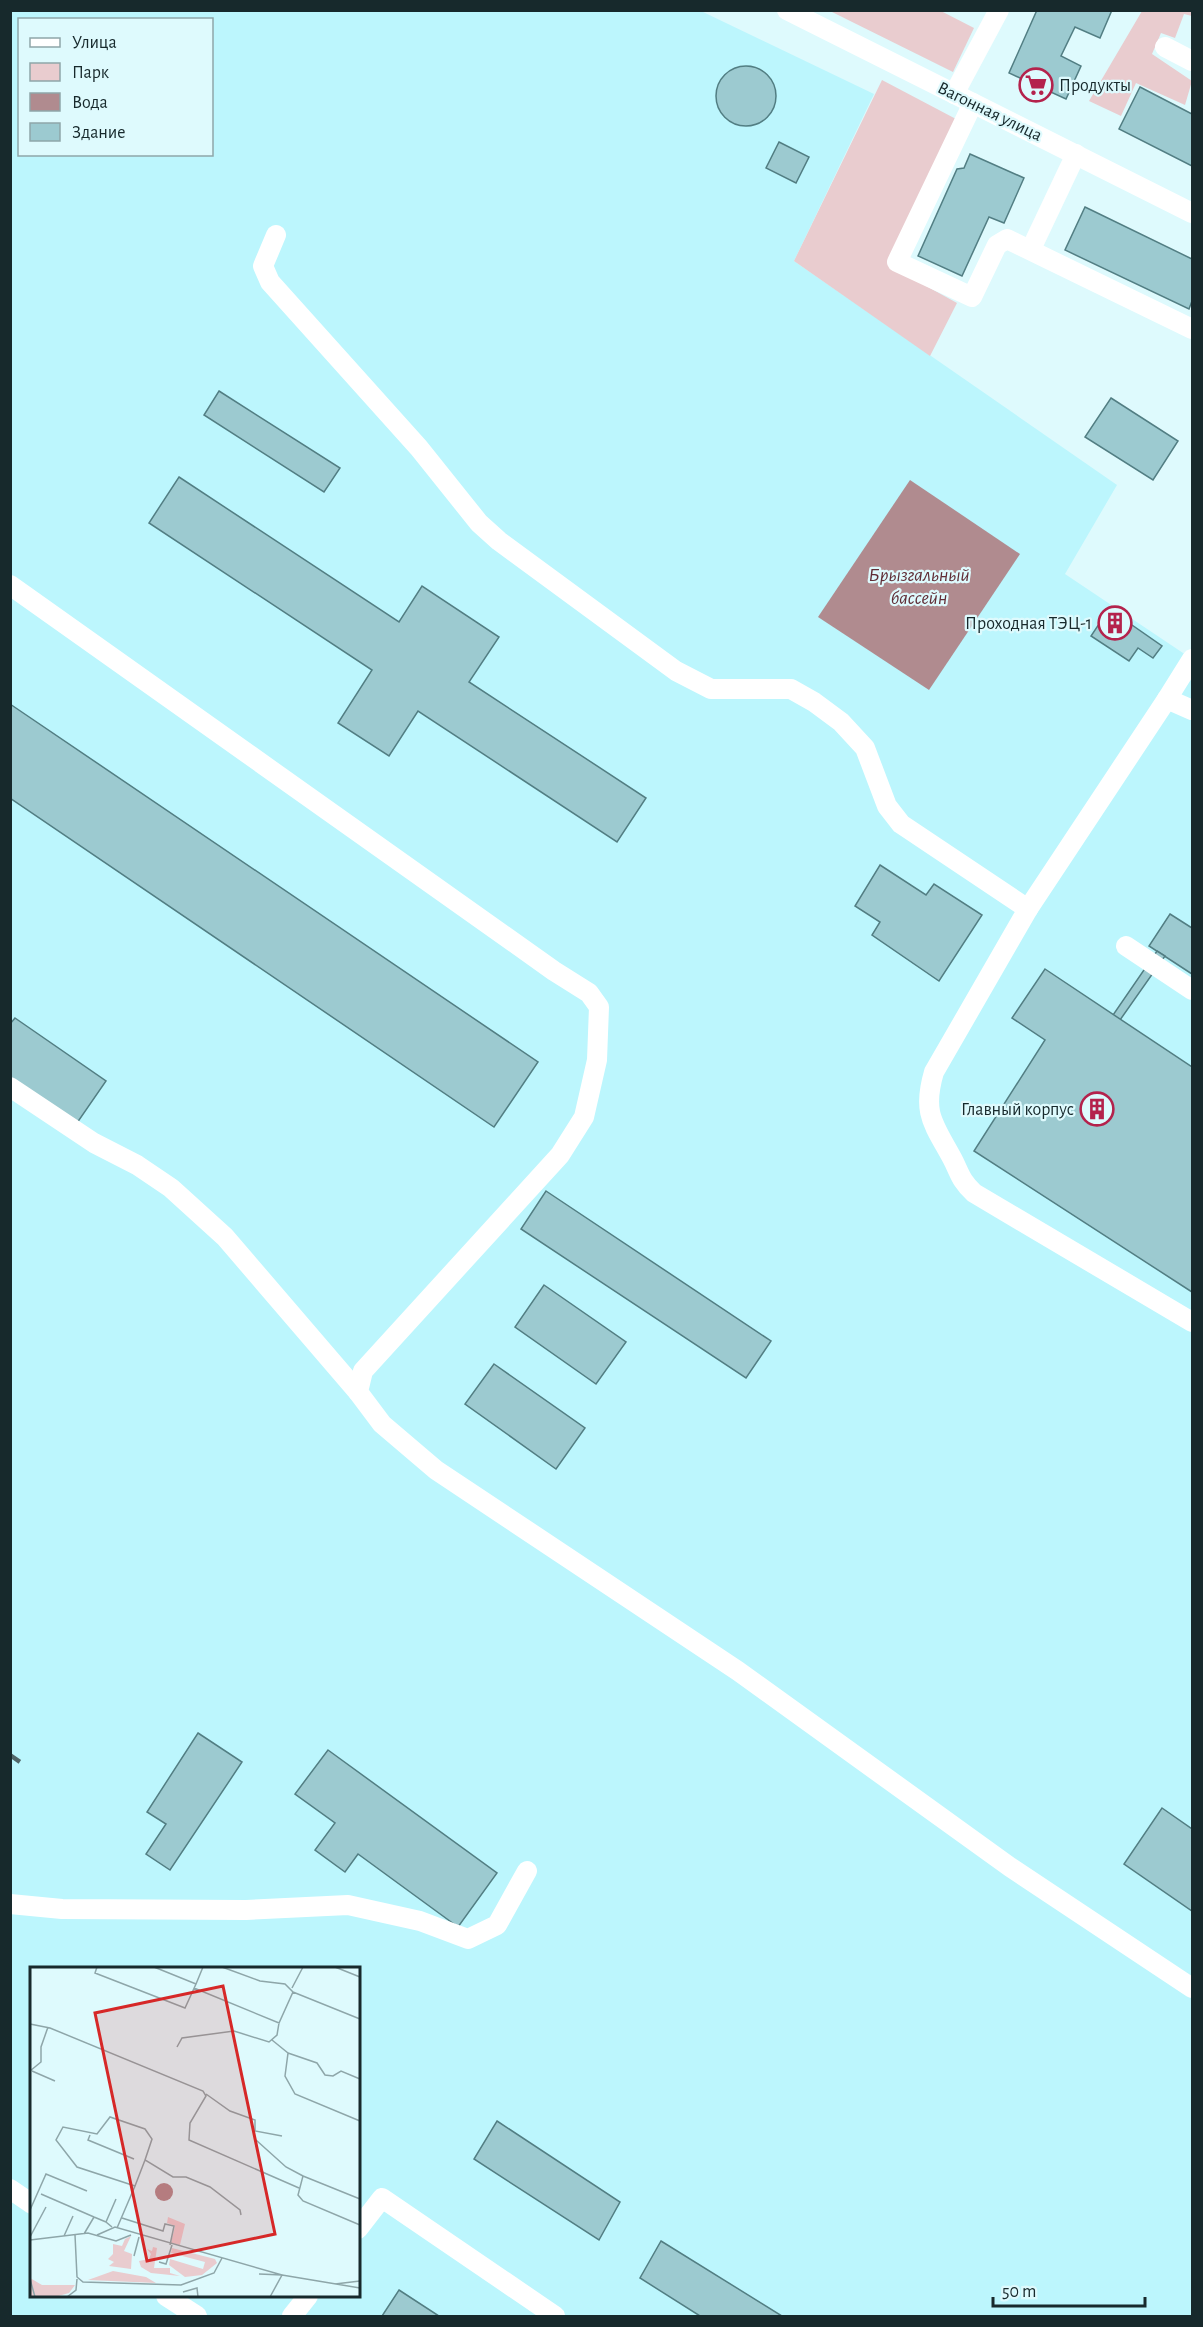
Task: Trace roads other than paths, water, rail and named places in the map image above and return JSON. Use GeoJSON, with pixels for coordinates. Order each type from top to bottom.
{"type":"FeatureCollection","features":[{"type":"Feature","properties":{"kind":"street","name":"Вагонная улица"},"geometry":{"type":"LineString","coordinates":[[787,10],[1192,213]]}},
{"type":"Feature","properties":{"kind":"street"},"geometry":{"type":"LineString","coordinates":[[954,94],[999,10]]}},
{"type":"Feature","properties":{"kind":"street"},"geometry":{"type":"LineString","coordinates":[[1165,47],[1192,61]]}},
{"type":"Feature","properties":{"kind":"street"},"geometry":{"type":"LineString","coordinates":[[973,103],[897,262],[972,297],[997,245],[1007,239],[1192,329]]}},
{"type":"Feature","properties":{"kind":"street"},"geometry":{"type":"LineString","coordinates":[[1031,249],[1076,154]]}},
{"type":"Feature","properties":{"kind":"street"},"geometry":{"type":"LineString","coordinates":[[276,235],[263,267],[270,282],[419,448],[479,523],[499,541],[684,676],[711,689],[791,689],[814,702],[841,722],[865,748],[887,806],[901,824],[1028,909]]}},
{"type":"Feature","properties":{"kind":"street"},"geometry":{"type":"LineString","coordinates":[[10,585],[534,957],[589,993],[599,1007],[597,1060],[584,1117],[560,1155],[363,1371],[358,1392]]}},
{"type":"Feature","properties":{"kind":"street"},"geometry":{"type":"LineString","coordinates":[[1192,659],[1028,909],[934,1072],[928,1092],[928,1109],[934,1129],[954,1161],[961,1181],[974,1193],[1192,1322]]}},
{"type":"Feature","properties":{"kind":"street"},"geometry":{"type":"LineString","coordinates":[[1167,699],[1192,710]]}},
{"type":"Feature","properties":{"kind":"street"},"geometry":{"type":"LineString","coordinates":[[1126,946],[1192,990]]}},
{"type":"Feature","properties":{"kind":"street"},"geometry":{"type":"LineString","coordinates":[[10,1087],[94,1143],[137,1165],[171,1188],[225,1237],[358,1392],[382,1424],[436,1470],[738,1671],[1010,1866],[1192,1988]]}},
{"type":"Feature","properties":{"kind":"street"},"geometry":{"type":"LineString","coordinates":[[10,1904],[62,1910],[246,1910],[348,1905],[420,1921],[468,1939],[497,1925],[527,1871]]}},
{"type":"Feature","properties":{"kind":"street"},"geometry":{"type":"LineString","coordinates":[[10,2189],[30,2203]]}},
{"type":"Feature","properties":{"kind":"street"},"geometry":{"type":"LineString","coordinates":[[360,2226],[382,2198],[555,2316]]}},
{"type":"Feature","properties":{"kind":"street"},"geometry":{"type":"LineString","coordinates":[[169,2297],[197,2316]]}},
{"type":"Feature","properties":{"kind":"street"},"geometry":{"type":"LineString","coordinates":[[292,2316],[306,2297]]}},
{"type":"Feature","properties":{"kind":"water","name":"Брызгальный бассейн"},"geometry":{"type":"Polygon","coordinates":[[[910,480],[1020,554],[929,690],[818,617],[910,480]]]}},
{"type":"Feature","properties":{"kind":"railway"},"geometry":{"type":"LineString","coordinates":[[10,1755],[23,1764]]}},
{"type":"Feature","properties":{"kind":"place","name":"Продукты"},"geometry":{"type":"Point","coordinates":[1036,85]}},
{"type":"Feature","properties":{"kind":"place","name":"Проходная ТЭЦ-1"},"geometry":{"type":"Point","coordinates":[1115,623]}},
{"type":"Feature","properties":{"kind":"place","name":"Главный корпус"},"geometry":{"type":"Point","coordinates":[1097,1109]}}]}
